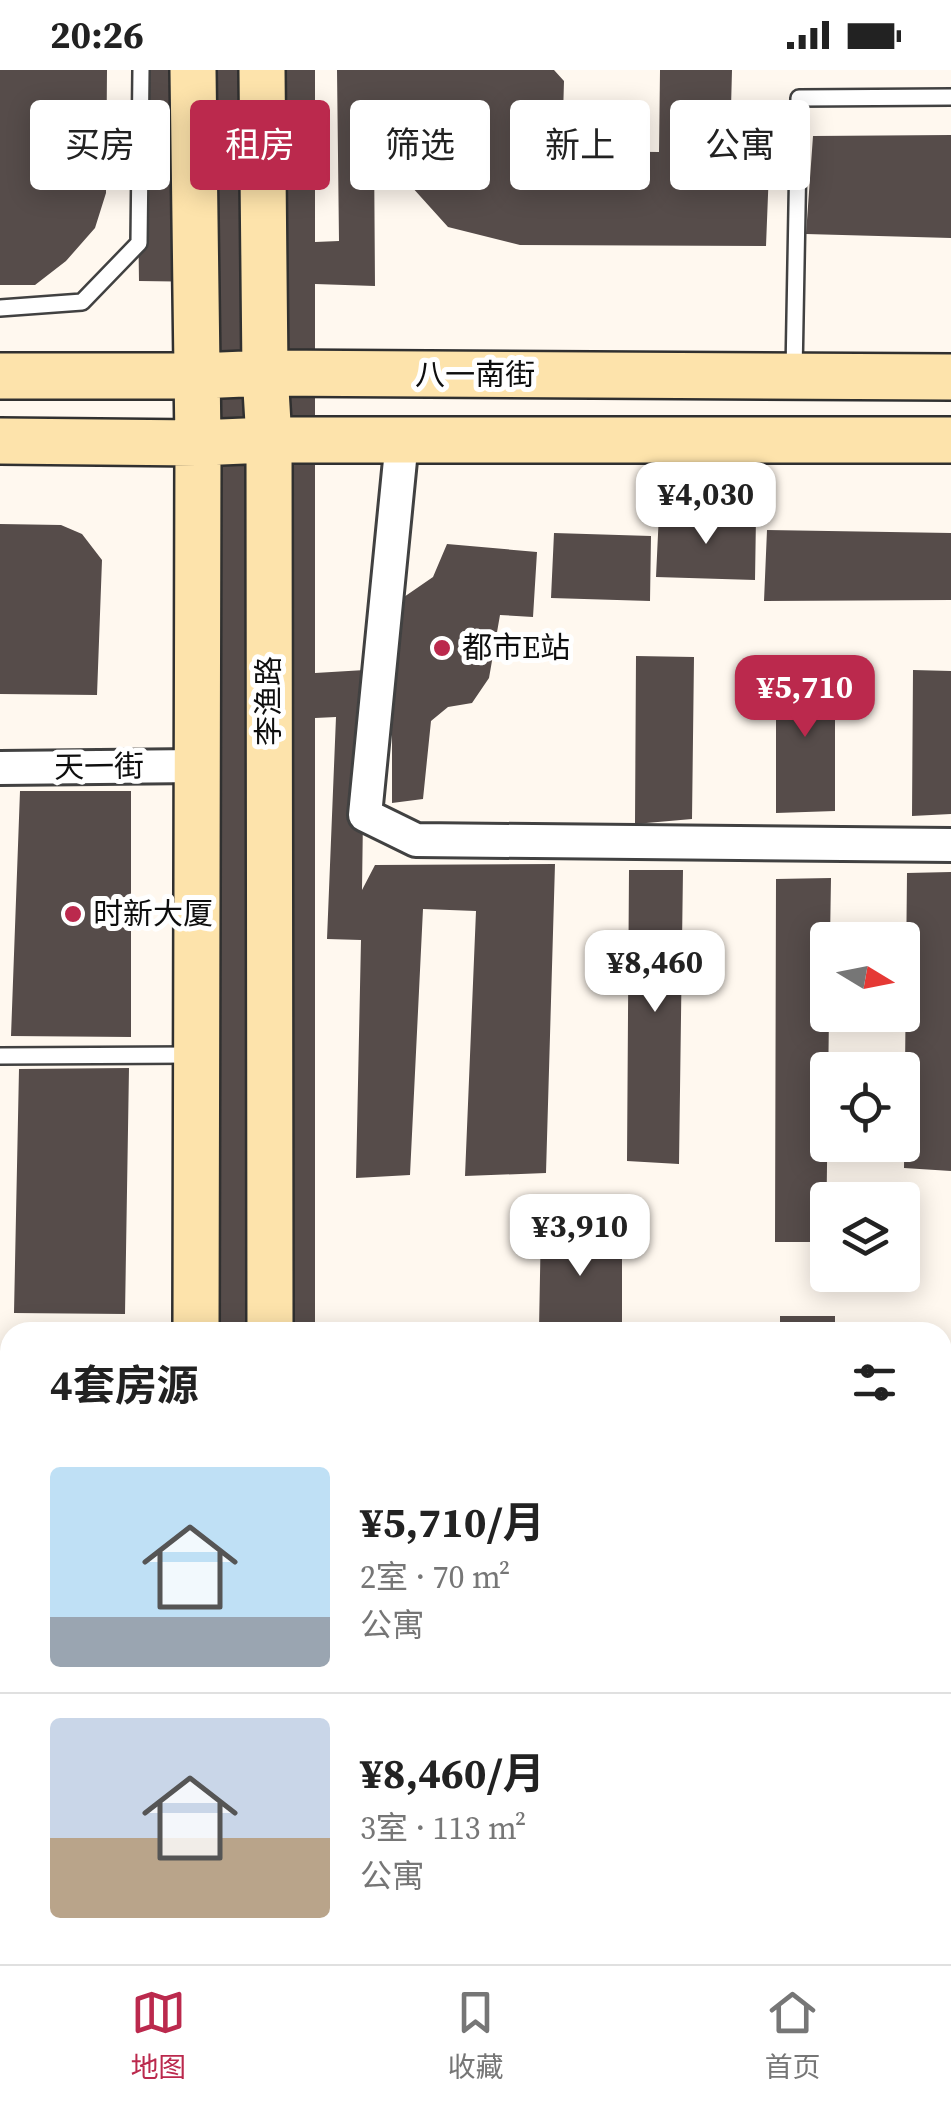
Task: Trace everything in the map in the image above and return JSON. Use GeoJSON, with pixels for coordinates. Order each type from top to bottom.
{"type":"FeatureCollection","features":[{"type":"Feature","properties":{"kind":"main road"},"geometry":{"type":"LineString","coordinates":[[193,70],[198,376],[196,1322]]}},
{"type":"Feature","properties":{"kind":"main road","name":"李渔路"},"geometry":{"type":"LineString","coordinates":[[262,70],[268,440],[270,1322]]}},
{"type":"Feature","properties":{"kind":"main road","name":"八一南街"},"geometry":{"type":"LineString","coordinates":[[0,376],[265,373],[951,377]]}},
{"type":"Feature","properties":{"kind":"main road"},"geometry":{"type":"LineString","coordinates":[[0,441],[951,440]]}},
{"type":"Feature","properties":{"kind":"street"},"geometry":{"type":"LineString","coordinates":[[402,440],[365,815],[416,840],[951,845]]}},
{"type":"Feature","properties":{"kind":"street","name":"天一街"},"geometry":{"type":"LineString","coordinates":[[0,768],[198,766]]}},
{"type":"Feature","properties":{"kind":"lane"},"geometry":{"type":"LineString","coordinates":[[0,308],[82,302],[139,244],[140,70]]}},
{"type":"Feature","properties":{"kind":"lane"},"geometry":{"type":"LineString","coordinates":[[794,376],[800,98],[951,96]]}},
{"type":"Feature","properties":{"kind":"lane"},"geometry":{"type":"LineString","coordinates":[[0,1056],[196,1056]]}},
{"type":"Feature","properties":{"kind":"building"},"geometry":{"type":"Polygon","coordinates":[[[0,70],[107,70],[107,100],[30,100],[30,190],[106,190],[95,228],[66,261],[35,285],[0,285],[0,70]]]}},
{"type":"Feature","properties":{"kind":"building"},"geometry":{"type":"Polygon","coordinates":[[[136,70],[315,70],[315,100],[190,100],[190,190],[315,190],[315,242],[339,241],[337,70],[554,70],[564,81],[563,100],[510,100],[510,190],[650,190],[650,152],[659,152],[660,70],[732,70],[731,100],[670,100],[670,190],[768,190],[766,246],[520,245],[448,227],[415,190],[490,190],[490,100],[350,100],[350,190],[374,190],[375,286],[315,284],[315,673],[365,670],[362,890],[375,865],[555,864],[546,1173],[465,1176],[476,911],[423,909],[410,1175],[356,1178],[361,940],[327,939],[336,717],[315,718],[315,1322],[210,1322],[211,282],[139,281],[138,190],[170,190],[170,100],[136,100],[136,70]]]}},
{"type":"Feature","properties":{"kind":"building"},"geometry":{"type":"Polygon","coordinates":[[[951,135],[951,238],[806,234],[813,136],[951,135]]]}},
{"type":"Feature","properties":{"kind":"building"},"geometry":{"type":"Polygon","coordinates":[[[659,513],[756,516],[755,580],[656,577],[659,513]]]}},
{"type":"Feature","properties":{"kind":"building"},"geometry":{"type":"Polygon","coordinates":[[[0,524],[61,525],[82,534],[102,560],[97,695],[0,694],[0,524]]]}},
{"type":"Feature","properties":{"kind":"building"},"geometry":{"type":"Polygon","coordinates":[[[767,530],[951,533],[951,600],[764,601],[767,530]]]}},
{"type":"Feature","properties":{"kind":"building"},"geometry":{"type":"Polygon","coordinates":[[[554,533],[651,536],[650,601],[551,598],[554,533]]]}},
{"type":"Feature","properties":{"kind":"building","name":"都市E站"},"geometry":{"type":"Polygon","coordinates":[[[447,544],[537,552],[533,617],[500,615],[489,678],[472,703],[448,707],[431,721],[423,799],[392,803],[388,608],[433,577],[447,544]]]}},
{"type":"Feature","properties":{"kind":"building"},"geometry":{"type":"Polygon","coordinates":[[[636,656],[694,657],[692,819],[635,824],[636,656]]]}},
{"type":"Feature","properties":{"kind":"building"},"geometry":{"type":"Polygon","coordinates":[[[776,667],[835,668],[835,811],[776,813],[776,667]]]}},
{"type":"Feature","properties":{"kind":"building"},"geometry":{"type":"Polygon","coordinates":[[[913,670],[951,671],[951,814],[912,816],[913,670]]]}},
{"type":"Feature","properties":{"kind":"building","name":"时新大厦"},"geometry":{"type":"Polygon","coordinates":[[[20,791],[131,791],[131,1037],[11,1036],[20,791]]]}},
{"type":"Feature","properties":{"kind":"building"},"geometry":{"type":"Polygon","coordinates":[[[629,870],[683,870],[679,1164],[627,1161],[629,870]]]}},
{"type":"Feature","properties":{"kind":"building"},"geometry":{"type":"Polygon","coordinates":[[[951,872],[951,1171],[904,1168],[904,1162],[920,1162],[920,1052],[905,1052],[905,1032],[920,1032],[920,922],[907,922],[907,873],[951,872]]]}},
{"type":"Feature","properties":{"kind":"building"},"geometry":{"type":"Polygon","coordinates":[[[831,878],[830,922],[810,922],[810,1032],[829,1032],[829,1052],[810,1052],[810,1162],[827,1162],[827,1182],[810,1182],[810,1242],[775,1242],[776,879],[831,878]]]}},
{"type":"Feature","properties":{"kind":"building"},"geometry":{"type":"Polygon","coordinates":[[[129,1068],[125,1314],[14,1313],[19,1069],[129,1068]]]}},
{"type":"Feature","properties":{"kind":"building"},"geometry":{"type":"Polygon","coordinates":[[[541,1223],[622,1225],[622,1322],[539,1322],[541,1223]]]}},
{"type":"Feature","properties":{"kind":"building"},"geometry":{"type":"Polygon","coordinates":[[[780,1316],[835,1316],[835,1322],[780,1322],[780,1316]]]}},
{"type":"Feature","properties":{"kind":"place","name":"都市E站"},"geometry":{"type":"Point","coordinates":[442,648]}},
{"type":"Feature","properties":{"kind":"place","name":"时新大厦"},"geometry":{"type":"Point","coordinates":[73,914]}}]}
